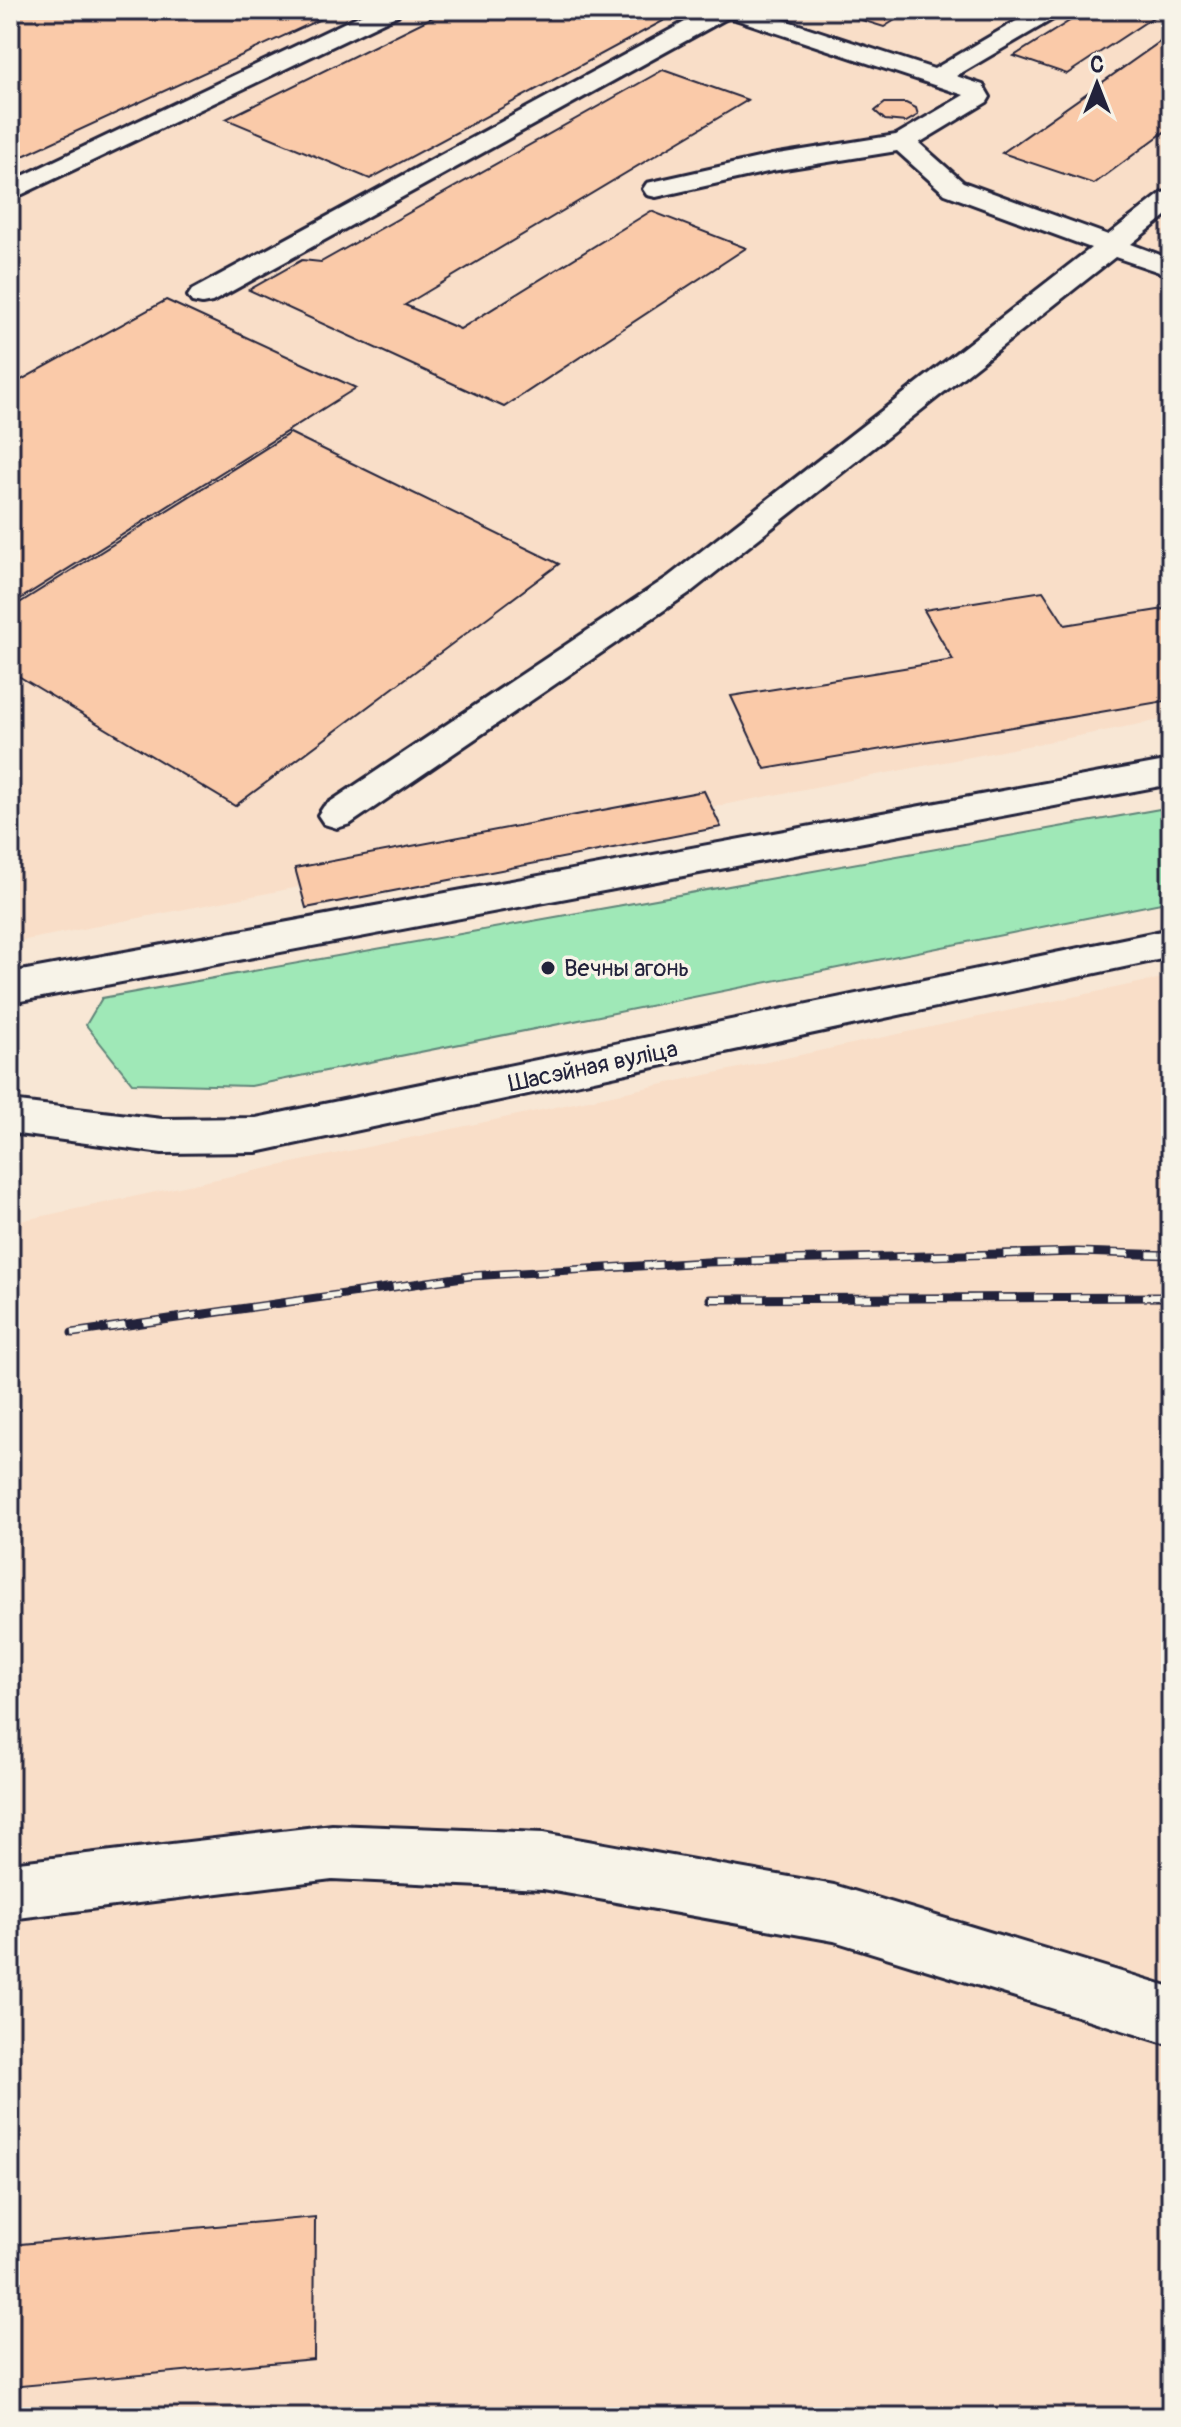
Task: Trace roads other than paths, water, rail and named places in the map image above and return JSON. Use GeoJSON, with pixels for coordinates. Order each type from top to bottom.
{"type":"FeatureCollection","features":[{"type":"Feature","properties":{"kind":"street"},"geometry":{"type":"LineString","coordinates":[[10,192],[390,10]]}},
{"type":"Feature","properties":{"kind":"street"},"geometry":{"type":"LineString","coordinates":[[202,296],[724,10]]}},
{"type":"Feature","properties":{"kind":"street"},"geometry":{"type":"LineString","coordinates":[[656,189],[772,163],[903,142],[978,97],[969,88],[939,76],[731,10]]}},
{"type":"Feature","properties":{"kind":"street"},"geometry":{"type":"LineString","coordinates":[[939,76],[1052,10]]}},
{"type":"Feature","properties":{"kind":"street"},"geometry":{"type":"LineString","coordinates":[[903,142],[954,188],[1171,268]]}},
{"type":"Feature","properties":{"kind":"street"},"geometry":{"type":"LineString","coordinates":[[337,815],[680,584],[1171,199]]}},
{"type":"Feature","properties":{"kind":"street"},"geometry":{"type":"LineString","coordinates":[[10,988],[1171,772]]}},
{"type":"Feature","properties":{"kind":"street","name":"Шасэйная вуліца"},"geometry":{"type":"LineString","coordinates":[[10,1117],[162,1136],[256,1135],[1171,943]]}},
{"type":"Feature","properties":{"kind":"street"},"geometry":{"type":"LineString","coordinates":[[10,1891],[332,1852],[543,1861],[834,1913],[1171,2016]]}},
{"type":"Feature","properties":{"kind":"railway"},"geometry":{"type":"LineString","coordinates":[[72,1333],[470,1276],[707,1262],[1077,1252],[1171,1255]]}},
{"type":"Feature","properties":{"kind":"railway"},"geometry":{"type":"LineString","coordinates":[[710,1299],[1171,1297]]}},
{"type":"Feature","properties":{"kind":"place","name":"Вечны агонь"},"geometry":{"type":"Point","coordinates":[548,968]}}]}
